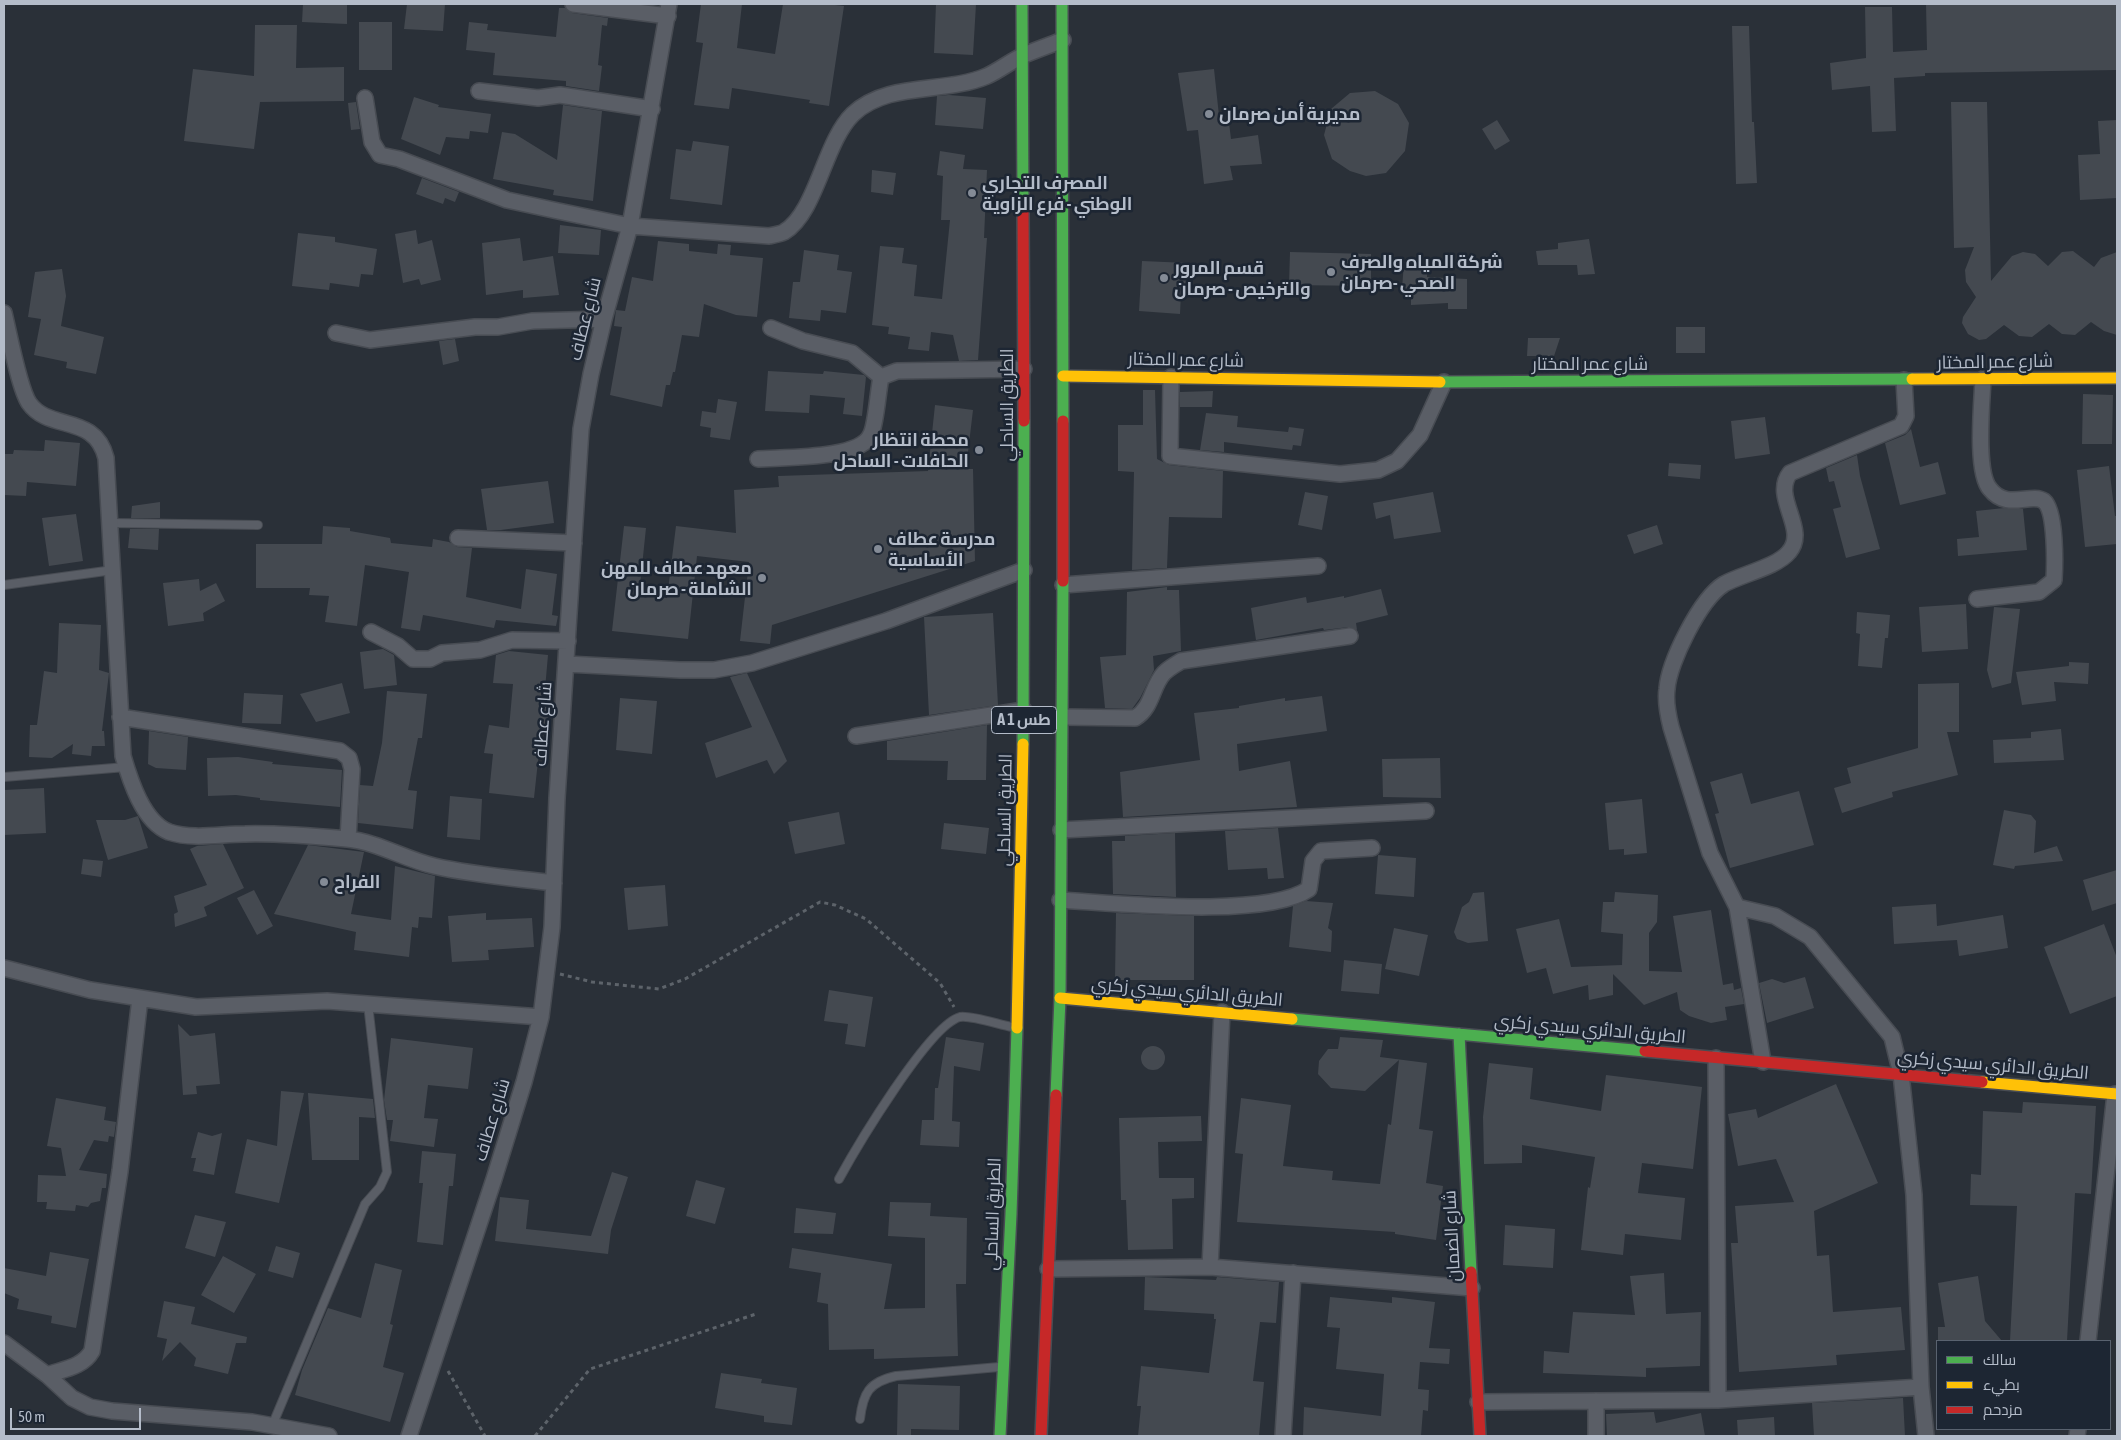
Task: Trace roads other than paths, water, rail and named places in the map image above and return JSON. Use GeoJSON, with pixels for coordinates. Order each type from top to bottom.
{"type":"FeatureCollection","features":[{"type":"Feature","properties":{"kind":"main road","name":"الطريق الساحلي"},"geometry":{"type":"LineString","coordinates":[[1000,1436],[1011,1214],[1024,816],[1022,4]]}},
{"type":"Feature","properties":{"kind":"main road","name":"A 1 طس"},"geometry":{"type":"LineString","coordinates":[[1041,1436],[1060,998],[1063,717],[1062,4]]}},
{"type":"Feature","properties":{"kind":"main road","name":"شارع عمر المختار"},"geometry":{"type":"LineString","coordinates":[[1063,376],[1444,382],[2117,378]]}},
{"type":"Feature","properties":{"kind":"main road","name":"الطريق الدائري سيدي زكري"},"geometry":{"type":"LineString","coordinates":[[1060,998],[2116,1094]]}},
{"type":"Feature","properties":{"kind":"main road","name":"شارع الضمان"},"geometry":{"type":"LineString","coordinates":[[1459,1034],[1480,1436]]}},
{"type":"Feature","properties":{"kind":"street"},"geometry":{"type":"LineString","coordinates":[[573,4],[668,10]]}},
{"type":"Feature","properties":{"kind":"street","name":"شارع عطاف"},"geometry":{"type":"LineString","coordinates":[[409,1436],[438,1353],[524,1082],[540,1018],[547,971],[554,883],[557,789],[567,664],[581,429],[604,319],[630,226],[668,10]]}},
{"type":"Feature","properties":{"kind":"street"},"geometry":{"type":"LineString","coordinates":[[365,98],[372,142],[380,155],[399,160],[507,200],[630,226],[769,236],[783,233],[794,224],[839,134],[851,116],[867,103],[886,96],[986,76],[1022,56],[1063,40]]}},
{"type":"Feature","properties":{"kind":"street"},"geometry":{"type":"LineString","coordinates":[[479,91],[538,98],[560,95],[652,108]]}},
{"type":"Feature","properties":{"kind":"street"},"geometry":{"type":"LineString","coordinates":[[4,313],[28,402],[43,414],[93,433],[103,445],[106,458],[123,756],[126,767],[148,814],[169,832],[196,836],[243,834],[348,839],[383,847],[433,866],[554,883]]}},
{"type":"Feature","properties":{"kind":"street"},"geometry":{"type":"LineString","coordinates":[[336,333],[370,340],[532,321],[604,319]]}},
{"type":"Feature","properties":{"kind":"street"},"geometry":{"type":"LineString","coordinates":[[771,328],[803,341],[852,353],[881,377]]}},
{"type":"Feature","properties":{"kind":"street"},"geometry":{"type":"LineString","coordinates":[[881,377],[897,371],[1024,370]]}},
{"type":"Feature","properties":{"kind":"street"},"geometry":{"type":"LineString","coordinates":[[758,459],[828,455],[863,446],[871,434],[881,377]]}},
{"type":"Feature","properties":{"kind":"street"},"geometry":{"type":"LineString","coordinates":[[1171,377],[1170,456],[1340,474],[1378,470],[1397,462],[1420,435],[1444,382]]}},
{"type":"Feature","properties":{"kind":"street"},"geometry":{"type":"LineString","coordinates":[[1977,599],[2039,592],[2054,580],[2055,551],[2049,511],[2044,502],[2038,499],[2008,501],[1989,489],[1984,477],[1981,455],[1983,379]]}},
{"type":"Feature","properties":{"kind":"street"},"geometry":{"type":"LineString","coordinates":[[1763,1062],[1737,907],[1710,853],[1670,727],[1666,706],[1670,673],[1678,653],[1711,596],[1724,584],[1782,558],[1794,546],[1795,535],[1785,496],[1786,479],[1790,473],[1901,426],[1906,416],[1904,380]]}},
{"type":"Feature","properties":{"kind":"street"},"geometry":{"type":"LineString","coordinates":[[458,538],[574,543]]}},
{"type":"Feature","properties":{"kind":"street"},"geometry":{"type":"LineString","coordinates":[[1063,585],[1318,566]]}},
{"type":"Feature","properties":{"kind":"street"},"geometry":{"type":"LineString","coordinates":[[567,664],[680,670],[714,670],[752,664],[886,621],[1024,570]]}},
{"type":"Feature","properties":{"kind":"street"},"geometry":{"type":"LineString","coordinates":[[371,632],[398,646],[413,659],[430,659],[442,653],[480,650],[512,640],[568,641]]}},
{"type":"Feature","properties":{"kind":"street"},"geometry":{"type":"LineString","coordinates":[[1063,717],[1135,718],[1144,713],[1163,674],[1181,661],[1350,636]]}},
{"type":"Feature","properties":{"kind":"street"},"geometry":{"type":"LineString","coordinates":[[856,736],[1024,710]]}},
{"type":"Feature","properties":{"kind":"street"},"geometry":{"type":"LineString","coordinates":[[120,717],[340,751],[349,758],[352,769],[348,839]]}},
{"type":"Feature","properties":{"kind":"street"},"geometry":{"type":"LineString","coordinates":[[1061,830],[1426,811]]}},
{"type":"Feature","properties":{"kind":"street"},"geometry":{"type":"LineString","coordinates":[[1060,900],[1195,907],[1284,900],[1298,896],[1309,889],[1313,861],[1321,851],[1372,848]]}},
{"type":"Feature","properties":{"kind":"street"},"geometry":{"type":"LineString","coordinates":[[1737,907],[1775,916],[1818,944],[1892,1037],[1901,1074],[1914,1196],[1921,1387],[1926,1436]]}},
{"type":"Feature","properties":{"kind":"street"},"geometry":{"type":"LineString","coordinates":[[4,968],[90,990],[196,1006],[327,1001],[540,1018]]}},
{"type":"Feature","properties":{"kind":"street"},"geometry":{"type":"LineString","coordinates":[[47,1375],[80,1364],[85,1361],[92,1351],[120,1171],[140,998]]}},
{"type":"Feature","properties":{"kind":"street"},"geometry":{"type":"LineString","coordinates":[[1210,1267],[1222,1012]]}},
{"type":"Feature","properties":{"kind":"street"},"geometry":{"type":"LineString","coordinates":[[1716,1058],[1718,1400]]}},
{"type":"Feature","properties":{"kind":"street"},"geometry":{"type":"LineString","coordinates":[[2088,1340],[2116,1094]]}},
{"type":"Feature","properties":{"kind":"street"},"geometry":{"type":"LineString","coordinates":[[1048,1269],[1210,1267],[1293,1272],[1472,1288]]}},
{"type":"Feature","properties":{"kind":"street"},"geometry":{"type":"LineString","coordinates":[[1283,1436],[1293,1272]]}},
{"type":"Feature","properties":{"kind":"street"},"geometry":{"type":"LineString","coordinates":[[4,1343],[47,1375],[72,1398],[90,1407],[112,1411],[206,1417],[329,1436]]}},
{"type":"Feature","properties":{"kind":"street"},"geometry":{"type":"LineString","coordinates":[[1478,1402],[1718,1400],[1921,1387]]}},
{"type":"Feature","properties":{"kind":"street"},"geometry":{"type":"LineString","coordinates":[[1596,1401],[1596,1436]]}},
{"type":"Feature","properties":{"kind":"lane"},"geometry":{"type":"LineString","coordinates":[[110,523],[258,525]]}},
{"type":"Feature","properties":{"kind":"lane"},"geometry":{"type":"LineString","coordinates":[[4,585],[113,570]]}},
{"type":"Feature","properties":{"kind":"lane"},"geometry":{"type":"LineString","coordinates":[[4,777],[126,767]]}},
{"type":"Feature","properties":{"kind":"lane"},"geometry":{"type":"LineString","coordinates":[[272,1426],[365,1204],[380,1187],[387,1172],[368,1004]]}},
{"type":"Feature","properties":{"kind":"lane"},"geometry":{"type":"LineString","coordinates":[[839,1179],[855,1150],[921,1051],[942,1027],[960,1017],[1017,1028]]}},
{"type":"Feature","properties":{"kind":"lane"},"geometry":{"type":"LineString","coordinates":[[860,1419],[864,1396],[881,1379],[896,1376],[1004,1367]]}},
{"type":"Feature","properties":{"kind":"place","name":"مديرية أمن صرمان"},"geometry":{"type":"Point","coordinates":[1209,114]}},
{"type":"Feature","properties":{"kind":"place","name":"المصرف التجاري الوطني - فرع الزاوية"},"geometry":{"type":"Point","coordinates":[972,193]}},
{"type":"Feature","properties":{"kind":"place","name":"شركة المياه والصرف الصحي -صرمان"},"geometry":{"type":"Point","coordinates":[1331,272]}},
{"type":"Feature","properties":{"kind":"place","name":"قسم المرور والترخيص - صرمان"},"geometry":{"type":"Point","coordinates":[1164,278]}},
{"type":"Feature","properties":{"kind":"place","name":"محطة انتظار الحافلات - الساحل"},"geometry":{"type":"Point","coordinates":[979,450]}},
{"type":"Feature","properties":{"kind":"place","name":"مدرسة عطاف الأساسية"},"geometry":{"type":"Point","coordinates":[878,549]}},
{"type":"Feature","properties":{"kind":"place","name":"معهد عطاف للمهن الشاملة - صرمان"},"geometry":{"type":"Point","coordinates":[762,578]}},
{"type":"Feature","properties":{"kind":"place","name":"الفراح"},"geometry":{"type":"Point","coordinates":[324,882]}}]}
